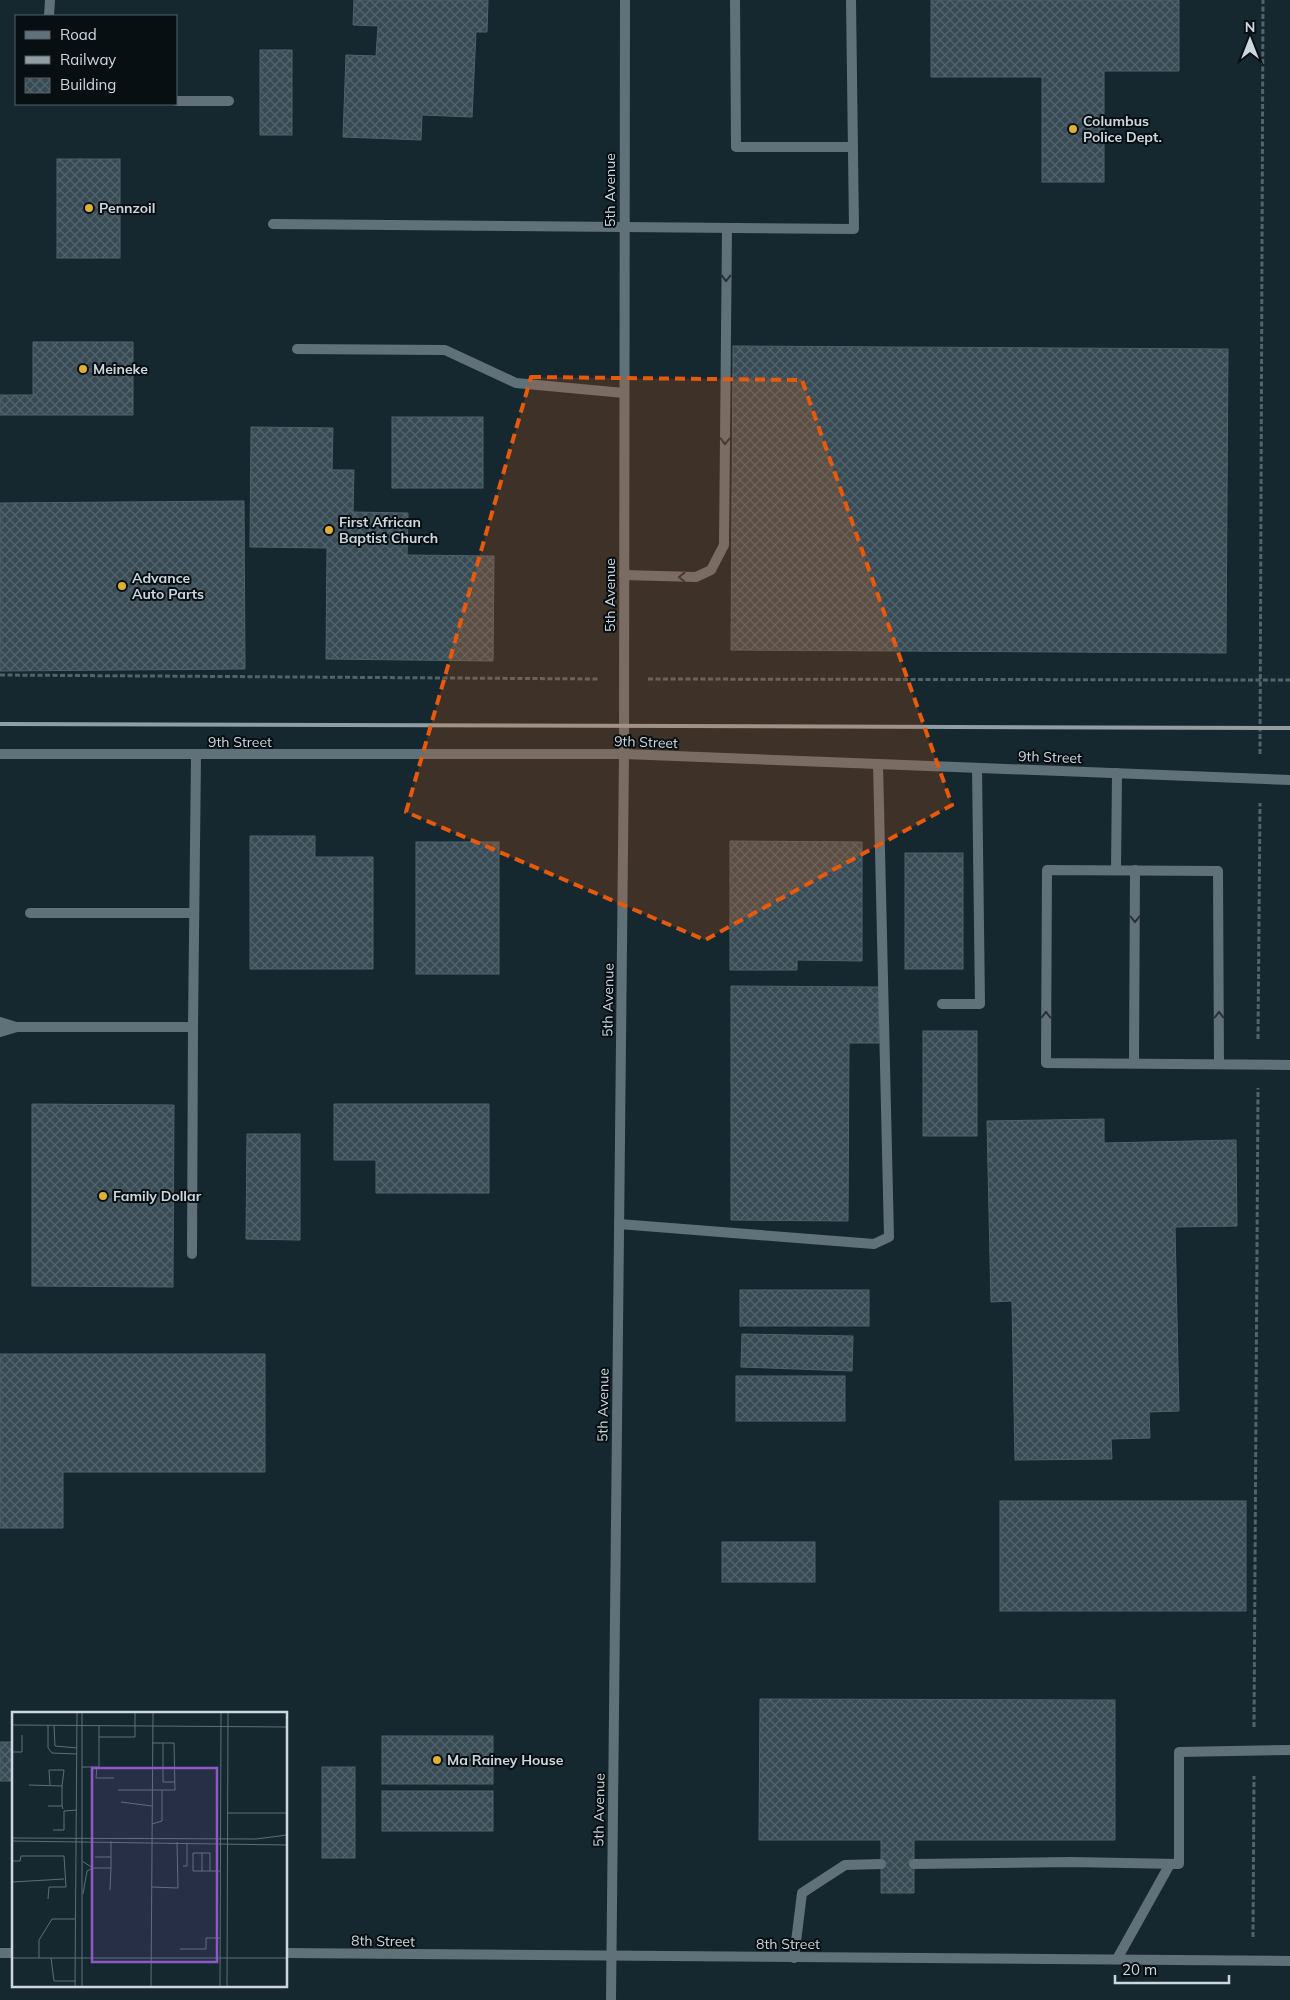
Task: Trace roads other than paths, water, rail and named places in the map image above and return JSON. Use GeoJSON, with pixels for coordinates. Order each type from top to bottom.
{"type":"FeatureCollection","features":[{"type":"Feature","properties":{"kind":"street"},"geometry":{"type":"LineString","coordinates":[[49,15],[50,0]]}},
{"type":"Feature","properties":{"kind":"street","name":"5th Avenue"},"geometry":{"type":"LineString","coordinates":[[611,2000],[624,754],[624,0]]}},
{"type":"Feature","properties":{"kind":"street"},"geometry":{"type":"LineString","coordinates":[[735,0],[736,147],[853,147]]}},
{"type":"Feature","properties":{"kind":"street"},"geometry":{"type":"LineString","coordinates":[[273,224],[624,229],[854,229],[852,0]]}},
{"type":"Feature","properties":{"kind":"street"},"geometry":{"type":"LineString","coordinates":[[178,101],[229,101]]}},
{"type":"Feature","properties":{"kind":"street"},"geometry":{"type":"LineString","coordinates":[[624,575],[696,577],[711,570],[724,545],[727,229]]}},
{"type":"Feature","properties":{"kind":"street"},"geometry":{"type":"LineString","coordinates":[[297,349],[445,350],[516,383],[624,393]]}},
{"type":"Feature","properties":{"kind":"street","name":"9th Street"},"geometry":{"type":"LineString","coordinates":[[0,754],[624,754],[1290,780]]}},
{"type":"Feature","properties":{"kind":"street"},"geometry":{"type":"LineString","coordinates":[[192,1254],[196,755]]}},
{"type":"Feature","properties":{"kind":"street"},"geometry":{"type":"LineString","coordinates":[[619,1224],[874,1244],[889,1237],[878,764]]}},
{"type":"Feature","properties":{"kind":"street"},"geometry":{"type":"LineString","coordinates":[[942,1004],[980,1004],[976,768]]}},
{"type":"Feature","properties":{"kind":"street"},"geometry":{"type":"LineString","coordinates":[[1116,870],[1117,773]]}},
{"type":"Feature","properties":{"kind":"street"},"geometry":{"type":"LineString","coordinates":[[1219,1064],[1218,871],[1047,870],[1046,1064],[1290,1065]]}},
{"type":"Feature","properties":{"kind":"street"},"geometry":{"type":"LineString","coordinates":[[1134,1064],[1135,870]]}},
{"type":"Feature","properties":{"kind":"street"},"geometry":{"type":"LineString","coordinates":[[30,913],[194,913]]}},
{"type":"Feature","properties":{"kind":"street"},"geometry":{"type":"LineString","coordinates":[[0,1022],[17,1027],[193,1027]]}},
{"type":"Feature","properties":{"kind":"street"},"geometry":{"type":"LineString","coordinates":[[0,1032],[17,1027]]}},
{"type":"Feature","properties":{"kind":"street"},"geometry":{"type":"LineString","coordinates":[[914,1864],[1071,1862],[1179,1864],[1180,1752],[1290,1750]]}},
{"type":"Feature","properties":{"kind":"street"},"geometry":{"type":"LineString","coordinates":[[794,1958],[802,1892],[845,1865],[881,1864]]}},
{"type":"Feature","properties":{"kind":"street"},"geometry":{"type":"LineString","coordinates":[[1117,1959],[1170,1864]]}},
{"type":"Feature","properties":{"kind":"street","name":"8th Street"},"geometry":{"type":"LineString","coordinates":[[288,1953],[1290,1961]]}},
{"type":"Feature","properties":{"kind":"railway"},"geometry":{"type":"LineString","coordinates":[[0,724],[1290,728]]}},
{"type":"Feature","properties":{"kind":"place","name":"Columbus Police Dept."},"geometry":{"type":"Point","coordinates":[1073,129]}},
{"type":"Feature","properties":{"kind":"place","name":"Pennzoil"},"geometry":{"type":"Point","coordinates":[89,208]}},
{"type":"Feature","properties":{"kind":"place","name":"Meineke"},"geometry":{"type":"Point","coordinates":[83,369]}},
{"type":"Feature","properties":{"kind":"place","name":"First African Baptist Church"},"geometry":{"type":"Point","coordinates":[329,530]}},
{"type":"Feature","properties":{"kind":"place","name":"Advance Auto Parts"},"geometry":{"type":"Point","coordinates":[122,586]}},
{"type":"Feature","properties":{"kind":"place","name":"Family Dollar"},"geometry":{"type":"Point","coordinates":[103,1196]}},
{"type":"Feature","properties":{"kind":"place","name":"Ma Rainey House"},"geometry":{"type":"Point","coordinates":[437,1760]}}]}
